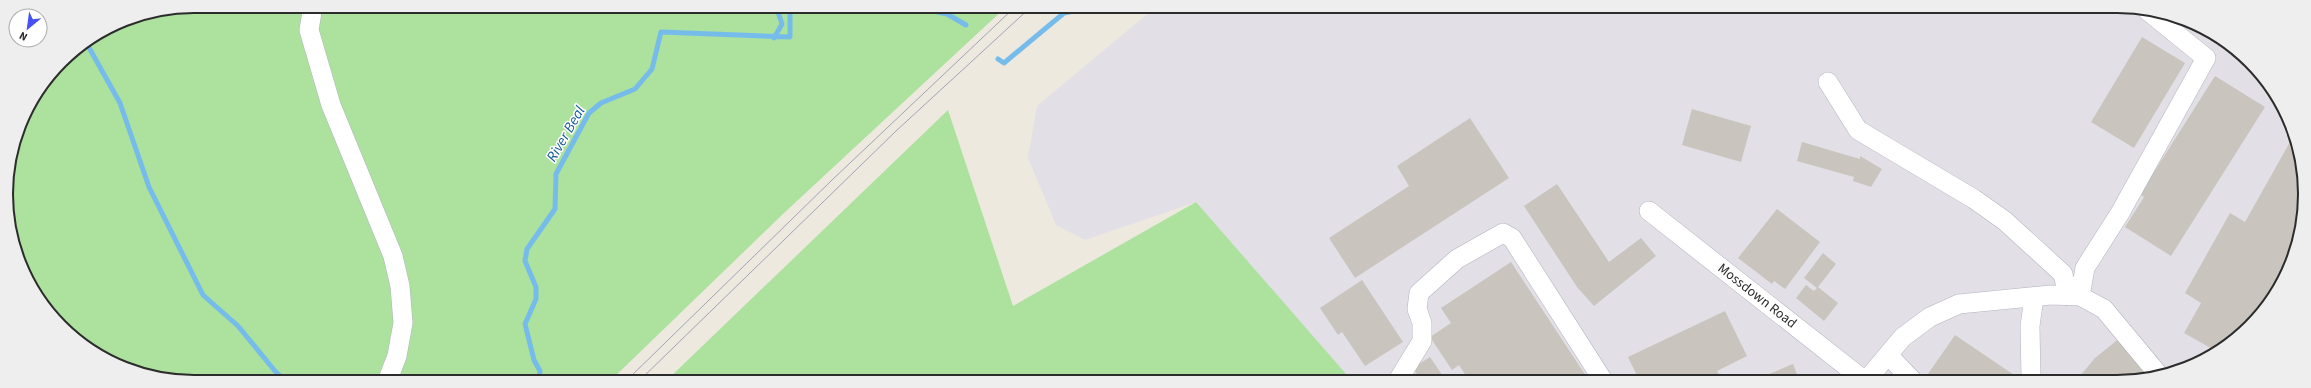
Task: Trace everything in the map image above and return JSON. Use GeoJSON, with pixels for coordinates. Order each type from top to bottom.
{"type":"FeatureCollection","features":[{"type":"Feature","properties":{"kind":"street"},"geometry":{"type":"LineString","coordinates":[[312,13],[309,30],[331,105],[393,256],[400,286],[403,323],[397,356],[390,375]]}},
{"type":"Feature","properties":{"kind":"street"},"geometry":{"type":"LineString","coordinates":[[2074,296],[2085,268],[2120,213],[2206,58],[2154,16]]}},
{"type":"Feature","properties":{"kind":"street"},"geometry":{"type":"LineString","coordinates":[[1828,82],[1858,130],[1974,199],[2005,221],[2063,274],[2074,296],[2104,309],[2156,371]]}},
{"type":"Feature","properties":{"kind":"street","name":"Mossdown Road"},"geometry":{"type":"LineString","coordinates":[[1650,211],[1857,375]]}},
{"type":"Feature","properties":{"kind":"street"},"geometry":{"type":"LineString","coordinates":[[1401,375],[1422,341],[1422,323],[1417,309],[1419,293],[1457,259],[1503,233],[1512,238],[1600,375]]}},
{"type":"Feature","properties":{"kind":"street","name":"Mossdown Road"},"geometry":{"type":"LineString","coordinates":[[1870,375],[1903,337],[1930,317],[1959,304],[2034,297],[2074,296]]}},
{"type":"Feature","properties":{"kind":"street"},"geometry":{"type":"LineString","coordinates":[[2031,375],[2030,326],[2034,297]]}},
{"type":"Feature","properties":{"kind":"street"},"geometry":{"type":"LineString","coordinates":[[1888,355],[1907,375]]}},
{"type":"Feature","properties":{"kind":"shaded area"},"geometry":{"type":"Polygon","coordinates":[[[1149,13],[2129,13],[2152,16],[2186,27],[2208,37],[2227,50],[2245,66],[2261,84],[2279,114],[2292,147],[2253,313],[2227,338],[2208,351],[2186,361],[2152,372],[2129,375],[1344,375],[1196,202],[1085,240],[1056,225],[1028,158],[1037,106],[1149,13]]]}},
{"type":"Feature","properties":{"kind":"green space"},"geometry":{"type":"Polygon","coordinates":[[[182,13],[999,13],[784,213],[616,375],[182,375],[147,369],[103,351],[84,338],[66,322],[50,304],[32,274],[19,241],[13,206],[13,182],[16,159],[27,125],[37,103],[50,84],[66,66],[84,50],[103,37],[125,27],[159,16],[182,13]]]}},
{"type":"Feature","properties":{"kind":"green space"},"geometry":{"type":"Polygon","coordinates":[[[948,110],[1013,306],[1196,202],[1347,375],[672,375],[948,110]]]}},
{"type":"Feature","properties":{"kind":"building"},"geometry":{"type":"Polygon","coordinates":[[[2142,37],[2185,63],[2134,148],[2091,122],[2142,37]]]}},
{"type":"Feature","properties":{"kind":"building"},"geometry":{"type":"Polygon","coordinates":[[[2215,76],[2265,107],[2171,256],[2125,227],[2144,197],[2140,194],[2215,76]]]}},
{"type":"Feature","properties":{"kind":"building"},"geometry":{"type":"Polygon","coordinates":[[[1692,109],[1751,126],[1741,162],[1682,145],[1692,109]]]}},
{"type":"Feature","properties":{"kind":"building"},"geometry":{"type":"Polygon","coordinates":[[[1470,118],[1509,178],[1355,278],[1329,238],[1409,186],[1397,166],[1470,118]]]}},
{"type":"Feature","properties":{"kind":"building"},"geometry":{"type":"Polygon","coordinates":[[[1802,142],[1860,159],[1860,156],[1882,169],[1871,187],[1853,181],[1854,177],[1797,161],[1802,142]]]}},
{"type":"Feature","properties":{"kind":"building"},"geometry":{"type":"Polygon","coordinates":[[[2290,142],[2295,159],[2298,182],[2298,206],[2295,229],[2284,263],[2274,284],[2261,304],[2245,322],[2227,338],[2212,349],[2184,333],[2201,303],[2185,293],[2230,213],[2245,222],[2290,142]]]}},
{"type":"Feature","properties":{"kind":"building"},"geometry":{"type":"Polygon","coordinates":[[[1557,184],[1609,262],[1641,238],[1656,256],[1594,306],[1577,287],[1524,206],[1557,184]]]}},
{"type":"Feature","properties":{"kind":"building"},"geometry":{"type":"Polygon","coordinates":[[[1777,209],[1820,242],[1785,289],[1774,281],[1772,284],[1738,258],[1777,209]]]}},
{"type":"Feature","properties":{"kind":"building"},"geometry":{"type":"Polygon","coordinates":[[[1823,253],[1836,264],[1818,287],[1838,303],[1824,321],[1796,298],[1806,285],[1814,291],[1817,288],[1804,278],[1823,253]]]}},
{"type":"Feature","properties":{"kind":"building"},"geometry":{"type":"Polygon","coordinates":[[[1511,262],[1585,375],[1465,375],[1459,365],[1452,370],[1430,337],[1451,323],[1441,308],[1511,262]]]}},
{"type":"Feature","properties":{"kind":"building"},"geometry":{"type":"Polygon","coordinates":[[[1362,280],[1403,342],[1365,366],[1342,332],[1338,335],[1320,308],[1362,280]]]}},
{"type":"Feature","properties":{"kind":"building"},"geometry":{"type":"Polygon","coordinates":[[[1725,311],[1747,356],[1717,371],[1719,375],[1637,375],[1628,357],[1725,311]]]}},
{"type":"Feature","properties":{"kind":"building"},"geometry":{"type":"Polygon","coordinates":[[[1955,335],[2014,375],[1929,375],[1928,374],[1955,335]]]}},
{"type":"Feature","properties":{"kind":"building"},"geometry":{"type":"Polygon","coordinates":[[[2121,337],[2148,372],[2129,375],[2081,375],[2095,358],[2121,337]]]}},
{"type":"Feature","properties":{"kind":"building"},"geometry":{"type":"Polygon","coordinates":[[[1430,357],[1442,375],[1417,375],[1413,368],[1430,357]]]}},
{"type":"Feature","properties":{"kind":"building"},"geometry":{"type":"Polygon","coordinates":[[[1793,364],[1797,375],[1767,375],[1793,364]]]}},
{"type":"Feature","properties":{"kind":"waterway"},"geometry":{"type":"LineString","coordinates":[[774,38],[782,24],[778,13]]}},
{"type":"Feature","properties":{"kind":"waterway","name":"River Beal"},"geometry":{"type":"LineString","coordinates":[[540,375],[540,371],[534,360],[525,324],[536,299],[536,287],[525,261],[527,249],[555,209],[556,174],[589,113],[601,103],[635,89],[652,69],[661,32],[790,37],[790,13]]}},
{"type":"Feature","properties":{"kind":"waterway","name":"River Beal"},"geometry":{"type":"LineString","coordinates":[[942,13],[947,14],[966,25]]}},
{"type":"Feature","properties":{"kind":"waterway","name":"River Beal"},"geometry":{"type":"LineString","coordinates":[[998,59],[1004,63],[1064,13]]}},
{"type":"Feature","properties":{"kind":"waterway"},"geometry":{"type":"LineString","coordinates":[[89,47],[120,103],[149,187],[203,295],[238,326],[279,375]]}},
{"type":"Feature","properties":{"kind":"tram line"},"geometry":{"type":"LineString","coordinates":[[632,375],[832,180],[1009,13]]}},
{"type":"Feature","properties":{"kind":"tram line"},"geometry":{"type":"LineString","coordinates":[[645,375],[896,131],[1024,13]]}}]}
